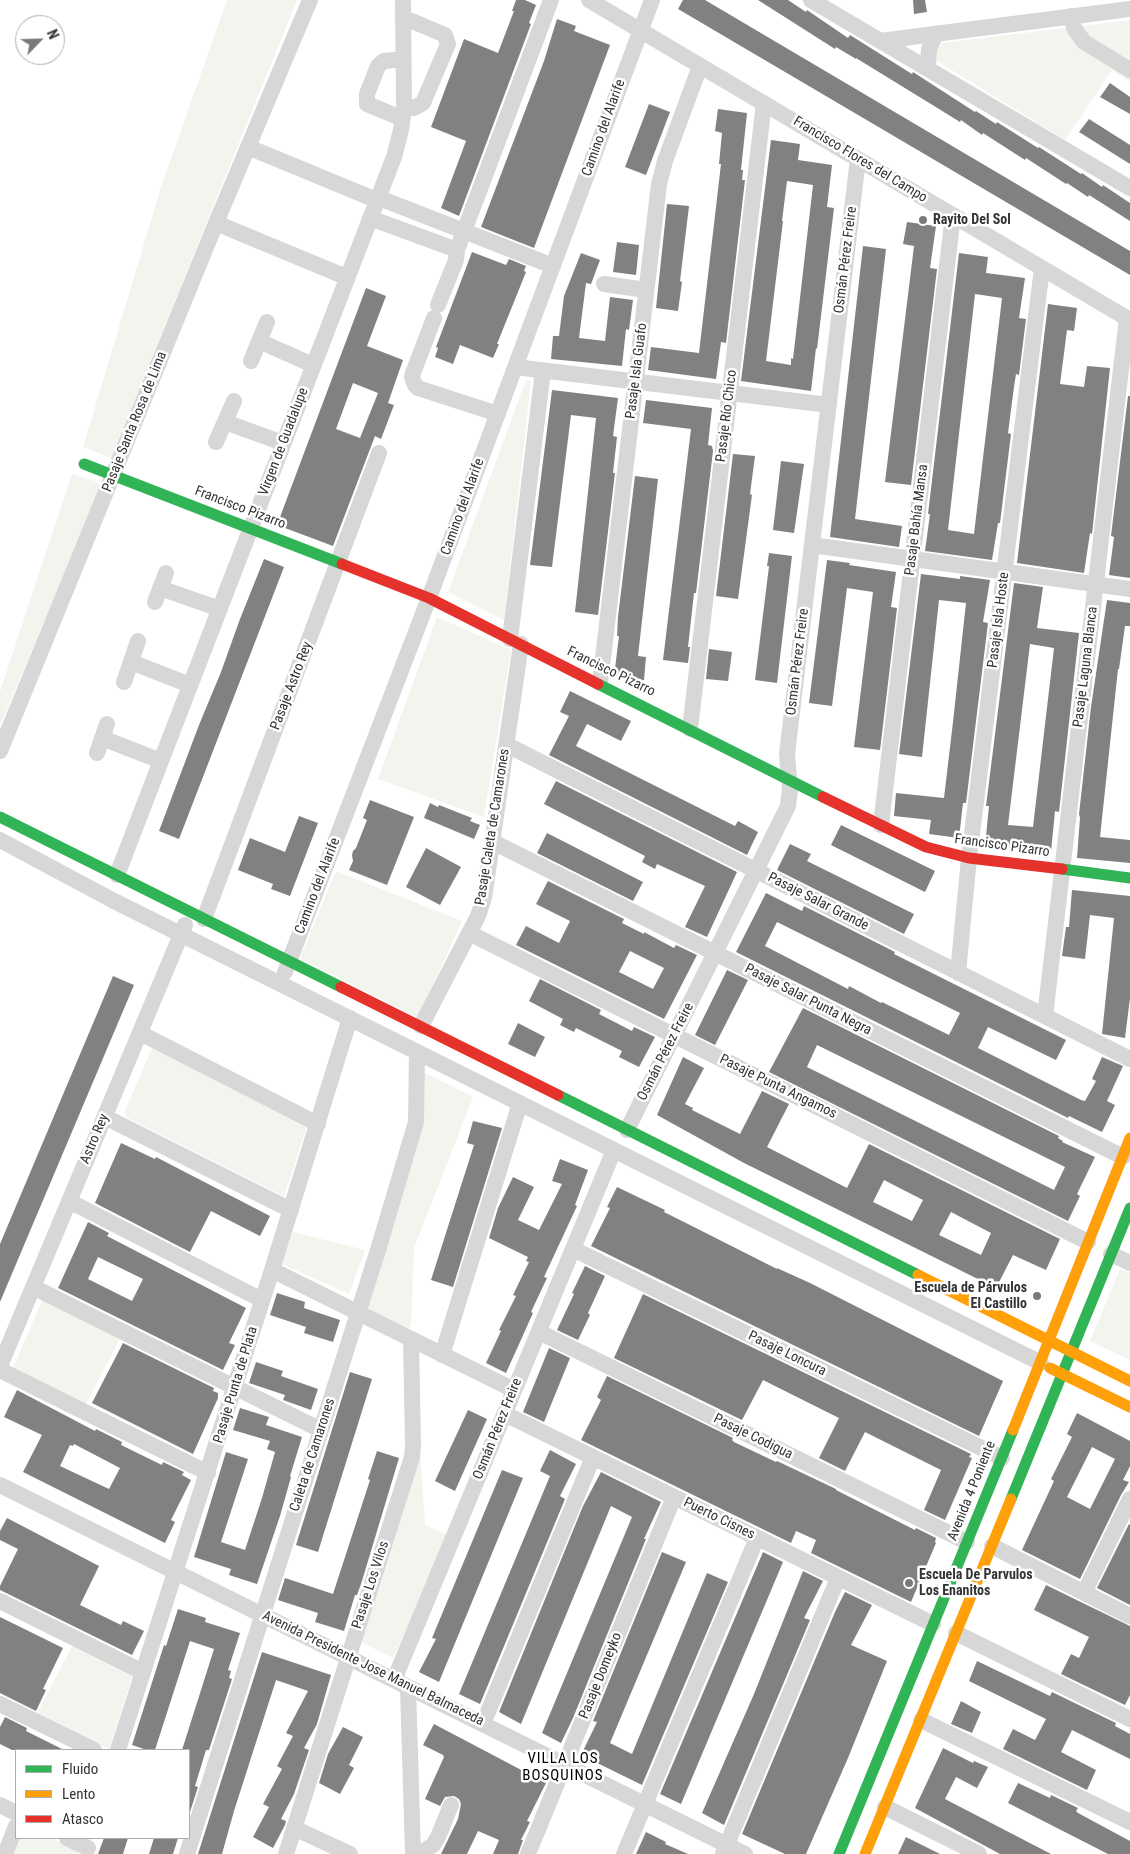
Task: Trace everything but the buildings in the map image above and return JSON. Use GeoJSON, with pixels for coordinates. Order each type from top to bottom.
{"type":"FeatureCollection","features":[{"type":"Feature","properties":{"kind":"street","name":"Pasaje Santa Rosa de Lima"},"geometry":{"type":"LineString","coordinates":[[0,751],[114,476],[216,222],[310,0]]}},
{"type":"Feature","properties":{"kind":"street","name":"Virgen de Guadalupe"},"geometry":{"type":"LineString","coordinates":[[117,875],[346,277],[394,157],[401,130],[403,111],[403,0]]}},
{"type":"Feature","properties":{"kind":"street"},"geometry":{"type":"LineString","coordinates":[[498,414],[418,388],[412,377],[456,260],[457,250],[552,0]]}},
{"type":"Feature","properties":{"kind":"street","name":"Francisco Flores del Campo"},"geometry":{"type":"LineString","coordinates":[[590,0],[1128,319]]}},
{"type":"Feature","properties":{"kind":"street","name":"Camino del Alarife"},"geometry":{"type":"LineString","coordinates":[[280,983],[429,598],[652,0]]}},
{"type":"Feature","properties":{"kind":"street"},"geometry":{"type":"LineString","coordinates":[[811,0],[1130,188]]}},
{"type":"Feature","properties":{"kind":"street"},"geometry":{"type":"LineString","coordinates":[[880,41],[1130,9]]}},
{"type":"Feature","properties":{"kind":"street"},"geometry":{"type":"LineString","coordinates":[[1072,16],[1076,33],[1084,42],[1130,70]]}},
{"type":"Feature","properties":{"kind":"street"},"geometry":{"type":"LineString","coordinates":[[403,22],[412,21],[445,35],[448,44],[423,103],[396,116],[367,104],[367,94],[378,66],[384,61],[403,59]]}},
{"type":"Feature","properties":{"kind":"street"},"geometry":{"type":"LineString","coordinates":[[928,68],[929,49],[936,34]]}},
{"type":"Feature","properties":{"kind":"street","name":"Pasaje Isla Guafo"},"geometry":{"type":"LineString","coordinates":[[600,684],[660,178],[700,66]]}},
{"type":"Feature","properties":{"kind":"street","name":"Pasaje Río Chico"},"geometry":{"type":"LineString","coordinates":[[690,729],[764,103]]}},
{"type":"Feature","properties":{"kind":"street"},"geometry":{"type":"LineString","coordinates":[[248,147],[369,197],[387,201],[553,266]]}},
{"type":"Feature","properties":{"kind":"street","name":"Osmán Pérez Freire"},"geometry":{"type":"LineString","coordinates":[[627,1130],[786,814],[790,800],[787,754],[858,159]]}},
{"type":"Feature","properties":{"kind":"street","name":"Pasaje Bahía Mansa"},"geometry":{"type":"LineString","coordinates":[[882,825],[953,215]]}},
{"type":"Feature","properties":{"kind":"street"},"geometry":{"type":"LineString","coordinates":[[370,218],[457,250]]}},
{"type":"Feature","properties":{"kind":"street"},"geometry":{"type":"LineString","coordinates":[[216,222],[346,277]]}},
{"type":"Feature","properties":{"kind":"street","name":"Pasaje Isla Hoste"},"geometry":{"type":"LineString","coordinates":[[958,973],[969,858],[1042,268]]}},
{"type":"Feature","properties":{"kind":"street"},"geometry":{"type":"LineString","coordinates":[[604,284],[646,290]]}},
{"type":"Feature","properties":{"kind":"street","name":"Pasaje Laguna Blanca"},"geometry":{"type":"LineString","coordinates":[[1044,1016],[1128,319]]}},
{"type":"Feature","properties":{"kind":"street"},"geometry":{"type":"LineString","coordinates":[[251,361],[267,322]]}},
{"type":"Feature","properties":{"kind":"street"},"geometry":{"type":"LineString","coordinates":[[259,341],[313,365]]}},
{"type":"Feature","properties":{"kind":"street"},"geometry":{"type":"LineString","coordinates":[[515,367],[829,405]]}},
{"type":"Feature","properties":{"kind":"street","name":"Pasaje Caleta de Camarones"},"geometry":{"type":"LineString","coordinates":[[421,1026],[484,898],[507,745],[543,371]]}},
{"type":"Feature","properties":{"kind":"street"},"geometry":{"type":"LineString","coordinates":[[216,442],[234,401]]}},
{"type":"Feature","properties":{"kind":"street"},"geometry":{"type":"LineString","coordinates":[[225,422],[283,443]]}},
{"type":"Feature","properties":{"kind":"street","name":"Pasaje Astro Rey"},"geometry":{"type":"LineString","coordinates":[[198,915],[338,562],[379,453]]}},
{"type":"Feature","properties":{"kind":"street","name":"Francisco Pizarro"},"geometry":{"type":"LineString","coordinates":[[84,464],[429,598],[789,780],[926,846],[969,858],[1130,878]]}},
{"type":"Feature","properties":{"kind":"street"},"geometry":{"type":"LineString","coordinates":[[812,545],[1130,589]]}},
{"type":"Feature","properties":{"kind":"street"},"geometry":{"type":"LineString","coordinates":[[166,573],[157,595],[220,609]]}},
{"type":"Feature","properties":{"kind":"street"},"geometry":{"type":"LineString","coordinates":[[124,682],[138,641]]}},
{"type":"Feature","properties":{"kind":"street"},"geometry":{"type":"LineString","coordinates":[[131,662],[190,685]]}},
{"type":"Feature","properties":{"kind":"street"},"geometry":{"type":"LineString","coordinates":[[102,738],[161,761]]}},
{"type":"Feature","properties":{"kind":"street","name":"Pasaje Salar Grande"},"geometry":{"type":"LineString","coordinates":[[507,745],[1130,1059]]}},
{"type":"Feature","properties":{"kind":"street"},"geometry":{"type":"LineString","coordinates":[[0,817],[1130,1381]]}},
{"type":"Feature","properties":{"kind":"street"},"geometry":{"type":"LineString","coordinates":[[0,840],[114,901],[1130,1407]]}},
{"type":"Feature","properties":{"kind":"street","name":"Pasaje Salar Punta Negra"},"geometry":{"type":"LineString","coordinates":[[493,842],[1123,1158]]}},
{"type":"Feature","properties":{"kind":"street","name":"Astro Rey"},"geometry":{"type":"LineString","coordinates":[[0,1368],[181,934],[198,915]]}},
{"type":"Feature","properties":{"kind":"street","name":"Pasaje Punta Angamos"},"geometry":{"type":"LineString","coordinates":[[468,933],[1088,1242]]}},
{"type":"Feature","properties":{"kind":"street","name":"Pasaje Punta de Plata"},"geometry":{"type":"LineString","coordinates":[[118,1749],[174,1571],[208,1473],[350,1018]]}},
{"type":"Feature","properties":{"kind":"street"},"geometry":{"type":"LineString","coordinates":[[140,1033],[318,1124]]}},
{"type":"Feature","properties":{"kind":"street","name":"Caleta de Camarones"},"geometry":{"type":"LineString","coordinates":[[188,1854],[416,1122],[418,1052]]}},
{"type":"Feature","properties":{"kind":"street"},"geometry":{"type":"LineString","coordinates":[[442,1355],[520,1103]]}},
{"type":"Feature","properties":{"kind":"street"},"geometry":{"type":"LineString","coordinates":[[105,1117],[291,1210]]}},
{"type":"Feature","properties":{"kind":"street","name":"Avenida 4 Poniente"},"geometry":{"type":"LineString","coordinates":[[839,1854],[1002,1458],[1130,1138]]}},
{"type":"Feature","properties":{"kind":"street","name":"Osmán Pérez Freire"},"geometry":{"type":"LineString","coordinates":[[414,1854],[401,1684],[514,1390],[614,1150]]}},
{"type":"Feature","properties":{"kind":"street"},"geometry":{"type":"LineString","coordinates":[[69,1201],[262,1300]]}},
{"type":"Feature","properties":{"kind":"street"},"geometry":{"type":"LineString","coordinates":[[865,1854],[1130,1208]]}},
{"type":"Feature","properties":{"kind":"street","name":"Pasaje Loncura"},"geometry":{"type":"LineString","coordinates":[[573,1249],[1002,1458]]}},
{"type":"Feature","properties":{"kind":"street"},"geometry":{"type":"LineString","coordinates":[[1111,1254],[1130,1263]]}},
{"type":"Feature","properties":{"kind":"street"},"geometry":{"type":"LineString","coordinates":[[272,1270],[514,1390]]}},
{"type":"Feature","properties":{"kind":"street"},"geometry":{"type":"LineString","coordinates":[[33,1288],[321,1430]]}},
{"type":"Feature","properties":{"kind":"street","name":"Pasaje Codigua"},"geometry":{"type":"LineString","coordinates":[[539,1332],[967,1542]]}},
{"type":"Feature","properties":{"kind":"street","name":"Pasaje Los Vilos"},"geometry":{"type":"LineString","coordinates":[[286,1854],[412,1456],[411,1338]]}},
{"type":"Feature","properties":{"kind":"street"},"geometry":{"type":"LineString","coordinates":[[0,1368],[208,1473]]}},
{"type":"Feature","properties":{"kind":"street","name":"Puerto Cisnes"},"geometry":{"type":"LineString","coordinates":[[505,1414],[933,1624]]}},
{"type":"Feature","properties":{"kind":"street"},"geometry":{"type":"LineString","coordinates":[[483,1724],[593,1457]]}},
{"type":"Feature","properties":{"kind":"street","name":"Avenida Presidente Jose Manuel Balmaceda"},"geometry":{"type":"LineString","coordinates":[[0,1485],[645,1804],[725,1850],[745,1854]]}},
{"type":"Feature","properties":{"kind":"street","name":"Pasaje Domeyko"},"geometry":{"type":"LineString","coordinates":[[528,1854],[674,1497]]}},
{"type":"Feature","properties":{"kind":"street"},"geometry":{"type":"LineString","coordinates":[[1084,1593],[1130,1499]]}},
{"type":"Feature","properties":{"kind":"street"},"geometry":{"type":"LineString","coordinates":[[624,1854],[757,1538]]}},
{"type":"Feature","properties":{"kind":"street"},"geometry":{"type":"LineString","coordinates":[[992,1546],[1130,1616]]}},
{"type":"Feature","properties":{"kind":"street"},"geometry":{"type":"LineString","coordinates":[[725,1850],[838,1578]]}},
{"type":"Feature","properties":{"kind":"street"},"geometry":{"type":"LineString","coordinates":[[0,1601],[143,1672]]}},
{"type":"Feature","properties":{"kind":"street"},"geometry":{"type":"LineString","coordinates":[[956,1633],[1130,1719]]}},
{"type":"Feature","properties":{"kind":"street"},"geometry":{"type":"LineString","coordinates":[[0,1704],[92,1749]]}},
{"type":"Feature","properties":{"kind":"street"},"geometry":{"type":"LineString","coordinates":[[920,1720],[1130,1822]]}},
{"type":"Feature","properties":{"kind":"street"},"geometry":{"type":"LineString","coordinates":[[0,1805],[15,1812]]}},
{"type":"Feature","properties":{"kind":"street"},"geometry":{"type":"LineString","coordinates":[[420,1854],[433,1845],[451,1805]]}},
{"type":"Feature","properties":{"kind":"street"},"geometry":{"type":"LineString","coordinates":[[884,1807],[979,1854]]}},
{"type":"Feature","properties":{"kind":"street"},"geometry":{"type":"LineString","coordinates":[[294,1828],[350,1854]]}},
{"type":"Feature","properties":{"kind":"street"},"geometry":{"type":"LineString","coordinates":[[5,1854],[15,1829]]}},
{"type":"Feature","properties":{"kind":"street"},"geometry":{"type":"LineString","coordinates":[[70,1839],[88,1846]]}},
{"type":"Feature","properties":{"kind":"shaded area"},"geometry":{"type":"Polygon","coordinates":[[[227,0],[297,0],[111,458],[83,447],[160,190],[227,0]]]}},
{"type":"Feature","properties":{"kind":"shaded area"},"geometry":{"type":"Polygon","coordinates":[[[1130,20],[1130,82],[1112,70],[1065,140],[937,61],[936,53],[942,43],[1130,20]]]}},
{"type":"Feature","properties":{"kind":"shaded area"},"geometry":{"type":"Polygon","coordinates":[[[526,380],[531,381],[504,620],[448,592],[526,380]]]}},
{"type":"Feature","properties":{"kind":"shaded area"},"geometry":{"type":"Polygon","coordinates":[[[72,474],[98,482],[101,486],[0,726],[0,692],[72,474]]]}},
{"type":"Feature","properties":{"kind":"shaded area"},"geometry":{"type":"Polygon","coordinates":[[[437,617],[511,650],[484,817],[378,779],[437,617]]]}},
{"type":"Feature","properties":{"kind":"shaded area"},"geometry":{"type":"Polygon","coordinates":[[[336,871],[462,921],[418,1018],[300,958],[336,871]]]}},
{"type":"Feature","properties":{"kind":"shaded area"},"geometry":{"type":"Polygon","coordinates":[[[153,1046],[307,1126],[284,1196],[126,1117],[125,1111],[153,1046]]]}},
{"type":"Feature","properties":{"kind":"shaded area"},"geometry":{"type":"Polygon","coordinates":[[[419,1070],[473,1097],[414,1248],[411,1326],[407,1329],[369,1310],[367,1307],[421,1130],[419,1070]]]}},
{"type":"Feature","properties":{"kind":"shaded area"},"geometry":{"type":"Polygon","coordinates":[[[293,1232],[365,1250],[349,1294],[282,1264],[293,1232]]]}},
{"type":"Feature","properties":{"kind":"shaded area"},"geometry":{"type":"Polygon","coordinates":[[[1120,1269],[1130,1273],[1130,1360],[1090,1341],[1120,1269]]]}},
{"type":"Feature","properties":{"kind":"shaded area"},"geometry":{"type":"Polygon","coordinates":[[[44,1296],[122,1335],[86,1404],[13,1368],[44,1296]]]}},
{"type":"Feature","properties":{"kind":"shaded area"},"geometry":{"type":"Polygon","coordinates":[[[420,1449],[425,1525],[449,1536],[393,1658],[361,1642],[420,1449]]]}},
{"type":"Feature","properties":{"kind":"shaded area"},"geometry":{"type":"Polygon","coordinates":[[[74,1643],[134,1671],[109,1749],[37,1713],[74,1643]]]}},
{"type":"Feature","properties":{"kind":"shaded area"},"geometry":{"type":"Polygon","coordinates":[[[17,1839],[53,1839],[77,1851],[79,1854],[10,1854],[17,1839]]]}},
{"type":"Feature","properties":{"kind":"traffic: fast"},"geometry":{"type":"LineString","coordinates":[[84,464],[342,564]]}},
{"type":"Feature","properties":{"kind":"traffic: fast"},"geometry":{"type":"LineString","coordinates":[[598,684],[823,797]]}},
{"type":"Feature","properties":{"kind":"traffic: fast"},"geometry":{"type":"LineString","coordinates":[[0,817],[341,987]]}},
{"type":"Feature","properties":{"kind":"traffic: fast"},"geometry":{"type":"LineString","coordinates":[[1062,869],[1130,878]]}},
{"type":"Feature","properties":{"kind":"traffic: fast"},"geometry":{"type":"LineString","coordinates":[[558,1095],[918,1275]]}},
{"type":"Feature","properties":{"kind":"traffic: fast"},"geometry":{"type":"LineString","coordinates":[[1011,1499],[1130,1208]]}},
{"type":"Feature","properties":{"kind":"traffic: fast"},"geometry":{"type":"LineString","coordinates":[[839,1854],[1013,1430]]}},
{"type":"Feature","properties":{"kind":"traffic: slow"},"geometry":{"type":"LineString","coordinates":[[1013,1430],[1130,1138]]}},
{"type":"Feature","properties":{"kind":"traffic: slow"},"geometry":{"type":"LineString","coordinates":[[918,1275],[1130,1381]]}},
{"type":"Feature","properties":{"kind":"traffic: slow"},"geometry":{"type":"LineString","coordinates":[[1050,1368],[1130,1407]]}},
{"type":"Feature","properties":{"kind":"traffic: slow"},"geometry":{"type":"LineString","coordinates":[[865,1854],[1011,1499]]}},
{"type":"Feature","properties":{"kind":"traffic: jam"},"geometry":{"type":"LineString","coordinates":[[342,564],[429,598],[598,684]]}},
{"type":"Feature","properties":{"kind":"traffic: jam"},"geometry":{"type":"LineString","coordinates":[[823,797],[926,847],[969,858],[1062,869]]}},
{"type":"Feature","properties":{"kind":"traffic: jam"},"geometry":{"type":"LineString","coordinates":[[341,987],[558,1095]]}},
{"type":"Feature","properties":{"kind":"place","name":"Rayito Del Sol"},"geometry":{"type":"Point","coordinates":[923,220]}},
{"type":"Feature","properties":{"kind":"place","name":"Escuela de Párvulos El Castillo"},"geometry":{"type":"Point","coordinates":[1037,1296]}},
{"type":"Feature","properties":{"kind":"place","name":"Escuela De Parvulos Los Enanitos"},"geometry":{"type":"Point","coordinates":[909,1583]}},
{"type":"Feature","properties":{"kind":"district","name":"VILLA LOS BOSQUINOS"},"geometry":{"type":"Point","coordinates":[563,1768]}}]}
